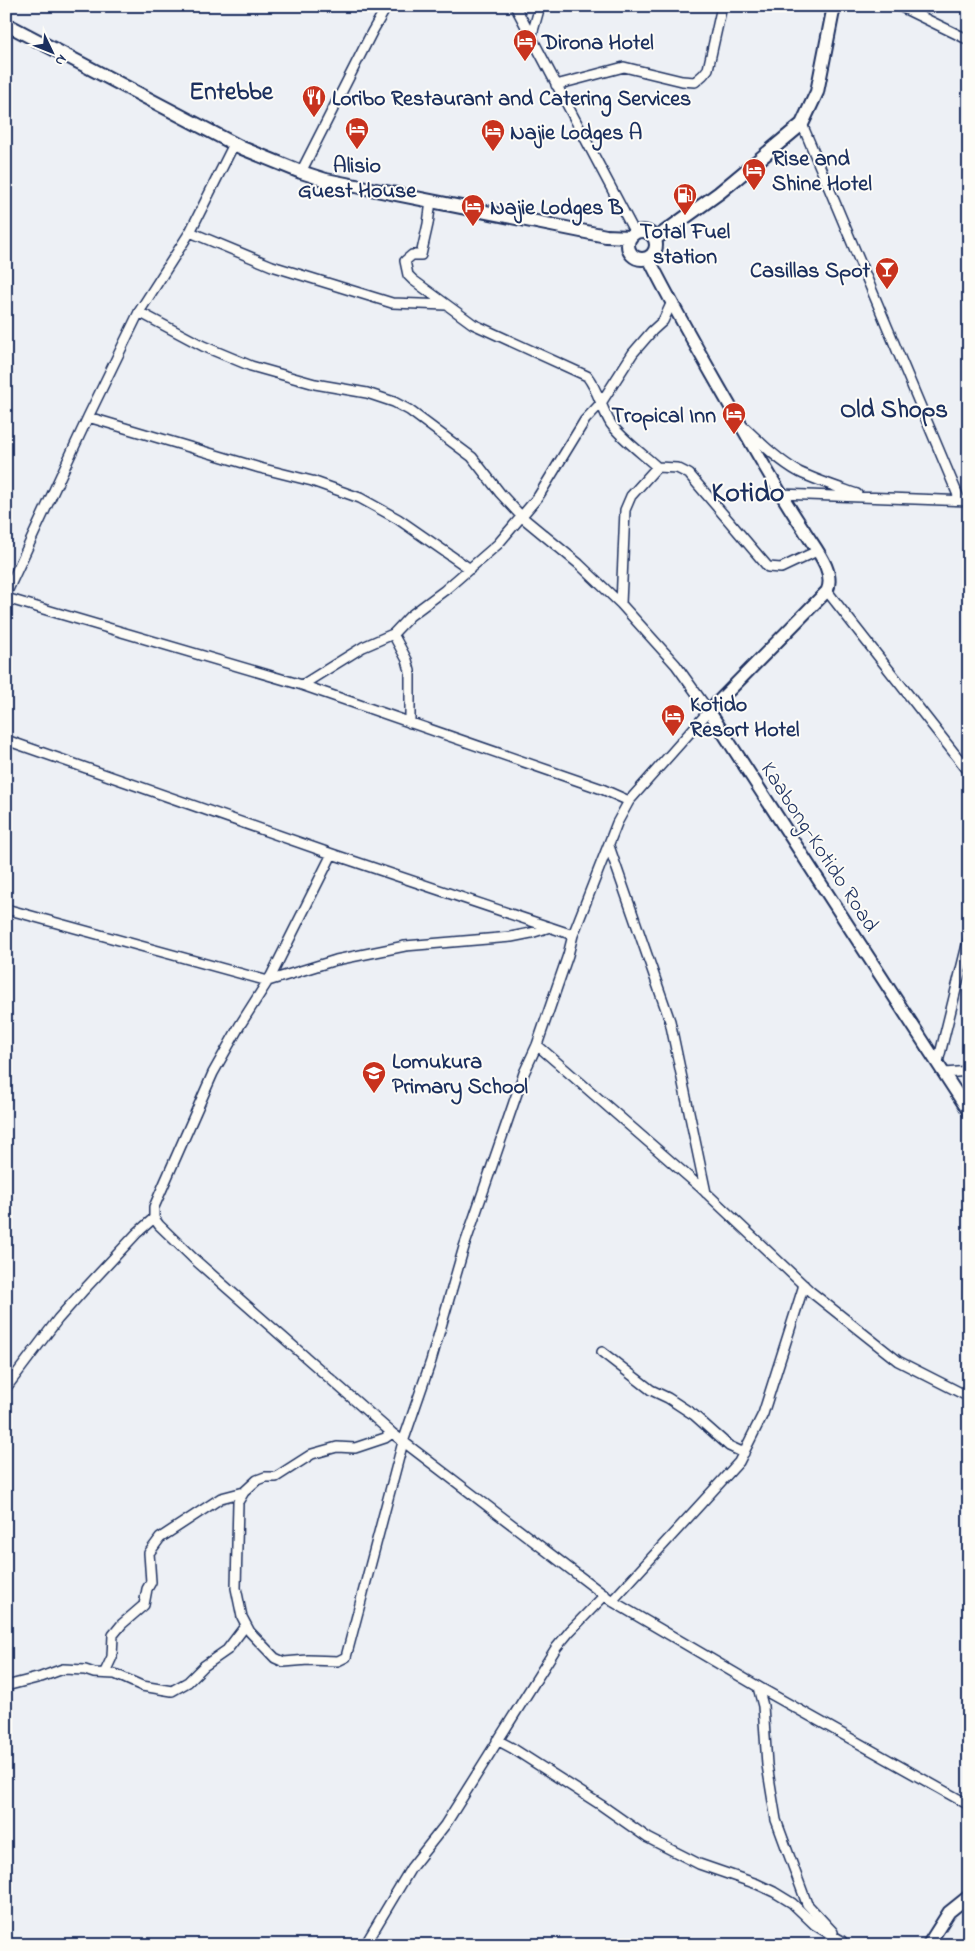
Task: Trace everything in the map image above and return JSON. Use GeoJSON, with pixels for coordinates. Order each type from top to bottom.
{"type":"FeatureCollection","features":[{"type":"Feature","properties":{"kind":"main road"},"geometry":{"type":"LineString","coordinates":[[655,239],[719,192],[802,124],[817,92],[834,6]]}},
{"type":"Feature","properties":{"kind":"main road"},"geometry":{"type":"LineString","coordinates":[[6,24],[234,144],[301,172],[326,180],[606,236],[631,239],[641,231],[647,232],[655,239],[655,248],[648,259],[636,258],[630,255],[631,239]]}},
{"type":"Feature","properties":{"kind":"street"},"geometry":{"type":"LineString","coordinates":[[301,172],[387,6]]}},
{"type":"Feature","properties":{"kind":"street"},"geometry":{"type":"LineString","coordinates":[[515,6],[631,239]]}},
{"type":"Feature","properties":{"kind":"street"},"geometry":{"type":"LineString","coordinates":[[531,38],[540,6]]}},
{"type":"Feature","properties":{"kind":"street"},"geometry":{"type":"LineString","coordinates":[[556,85],[624,67],[682,81],[696,82],[708,69],[722,6]]}},
{"type":"Feature","properties":{"kind":"street"},"geometry":{"type":"LineString","coordinates":[[899,6],[969,40]]}},
{"type":"Feature","properties":{"kind":"street"},"geometry":{"type":"LineString","coordinates":[[780,494],[964,500],[802,124]]}},
{"type":"Feature","properties":{"kind":"street"},"geometry":{"type":"LineString","coordinates":[[6,594],[139,312],[190,232],[234,144]]}},
{"type":"Feature","properties":{"kind":"street"},"geometry":{"type":"LineString","coordinates":[[431,201],[421,255],[412,255],[405,261],[408,275],[412,280],[473,324],[587,376],[596,387],[601,403],[613,426],[657,467],[677,468],[689,474],[768,567],[781,568],[817,551]]}},
{"type":"Feature","properties":{"kind":"street"},"geometry":{"type":"LineString","coordinates":[[190,232],[272,266],[392,303],[447,305]]}},
{"type":"Feature","properties":{"kind":"street"},"geometry":{"type":"LineString","coordinates":[[392,1433],[384,1438],[356,1448],[338,1447],[312,1454],[276,1477],[265,1477],[257,1480],[240,1497],[237,1509],[236,1575],[237,1594],[242,1618],[250,1632],[275,1658],[284,1662],[308,1660],[338,1661],[346,1657],[403,1442],[431,1361],[488,1172],[524,1073],[537,1045],[573,935],[617,823],[629,801],[709,711],[827,591],[831,583],[830,575],[817,551],[780,494],[648,259]]}},
{"type":"Feature","properties":{"kind":"street"},"geometry":{"type":"LineString","coordinates":[[302,685],[363,647],[393,634],[410,616],[470,569],[498,544],[538,498],[585,420],[601,403],[633,353],[652,331],[663,322],[672,304]]}},
{"type":"Feature","properties":{"kind":"street"},"geometry":{"type":"LineString","coordinates":[[139,312],[203,346],[251,366],[315,384],[367,394],[401,406],[472,457],[500,493],[522,517],[532,523],[579,564],[621,604],[676,665],[709,711]]}},
{"type":"Feature","properties":{"kind":"street"},"geometry":{"type":"LineString","coordinates":[[88,417],[260,468],[312,481],[360,498],[398,519],[470,569]]}},
{"type":"Feature","properties":{"kind":"street"},"geometry":{"type":"LineString","coordinates":[[740,424],[769,450],[797,471],[822,482],[867,497]]}},
{"type":"Feature","properties":{"kind":"street"},"geometry":{"type":"LineString","coordinates":[[621,604],[625,510],[631,496],[657,467]]}},
{"type":"Feature","properties":{"kind":"street"},"geometry":{"type":"LineString","coordinates":[[827,591],[969,772]]}},
{"type":"Feature","properties":{"kind":"street"},"geometry":{"type":"LineString","coordinates":[[6,598],[302,685],[602,789],[629,801]]}},
{"type":"Feature","properties":{"kind":"street"},"geometry":{"type":"LineString","coordinates":[[393,634],[407,660],[410,670],[410,723]]}},
{"type":"Feature","properties":{"kind":"street","name":"Kaabong-Kotido Road"},"geometry":{"type":"LineString","coordinates":[[709,711],[969,1112]]}},
{"type":"Feature","properties":{"kind":"street"},"geometry":{"type":"LineString","coordinates":[[6,740],[332,854],[573,935]]}},
{"type":"Feature","properties":{"kind":"street"},"geometry":{"type":"LineString","coordinates":[[609,846],[670,1021],[706,1193]]}},
{"type":"Feature","properties":{"kind":"street"},"geometry":{"type":"LineString","coordinates":[[332,854],[268,981],[213,1073],[154,1207],[154,1218],[165,1232],[194,1259],[392,1433],[612,1601],[758,1687],[969,1805]]}},
{"type":"Feature","properties":{"kind":"street"},"geometry":{"type":"LineString","coordinates":[[6,909],[268,981],[336,960],[405,946],[511,936],[531,933],[550,927]]}},
{"type":"Feature","properties":{"kind":"street"},"geometry":{"type":"LineString","coordinates":[[938,1062],[969,937]]}},
{"type":"Feature","properties":{"kind":"street"},"geometry":{"type":"LineString","coordinates":[[537,1045],[706,1193],[804,1285],[898,1360],[969,1397]]}},
{"type":"Feature","properties":{"kind":"street"},"geometry":{"type":"LineString","coordinates":[[945,1073],[969,1071]]}},
{"type":"Feature","properties":{"kind":"street"},"geometry":{"type":"LineString","coordinates":[[6,1388],[58,1319],[137,1233],[154,1218]]}},
{"type":"Feature","properties":{"kind":"street"},"geometry":{"type":"LineString","coordinates":[[612,1601],[739,1462],[763,1414],[804,1285]]}},
{"type":"Feature","properties":{"kind":"street"},"geometry":{"type":"LineString","coordinates":[[602,1352],[651,1390],[668,1398],[694,1415],[730,1446],[744,1453]]}},
{"type":"Feature","properties":{"kind":"street"},"geometry":{"type":"LineString","coordinates":[[105,1672],[112,1657],[113,1635],[122,1624],[144,1605],[151,1582],[149,1553],[154,1544],[164,1535],[221,1498],[244,1492]]}},
{"type":"Feature","properties":{"kind":"street"},"geometry":{"type":"LineString","coordinates":[[365,1945],[411,1868],[445,1825],[556,1648],[604,1595]]}},
{"type":"Feature","properties":{"kind":"street"},"geometry":{"type":"LineString","coordinates":[[6,1686],[63,1670],[105,1672],[120,1676],[142,1686],[166,1691],[177,1690],[204,1666],[227,1650],[246,1625]]}},
{"type":"Feature","properties":{"kind":"street"},"geometry":{"type":"LineString","coordinates":[[758,1687],[763,1706],[767,1765],[776,1820],[807,1904],[844,1943]]}},
{"type":"Feature","properties":{"kind":"street"},"geometry":{"type":"LineString","coordinates":[[497,1740],[601,1805],[648,1838],[699,1864],[757,1884],[774,1892],[792,1903],[815,1925],[844,1943]]}},
{"type":"Feature","properties":{"kind":"street"},"geometry":{"type":"LineString","coordinates":[[928,1945],[950,1912],[969,1896]]}},
{"type":"Feature","properties":{"kind":"place","name":"Dirona Hotel"},"geometry":{"type":"Point","coordinates":[525,62]}},
{"type":"Feature","properties":{"kind":"place","name":"Loribo Restaurant and Catering Services"},"geometry":{"type":"Point","coordinates":[314,118]}},
{"type":"Feature","properties":{"kind":"place","name":"Alisio Guest House"},"geometry":{"type":"Point","coordinates":[357,150]}},
{"type":"Feature","properties":{"kind":"place","name":"Najie Lodges A"},"geometry":{"type":"Point","coordinates":[493,152]}},
{"type":"Feature","properties":{"kind":"place","name":"Rise and Shine Hotel"},"geometry":{"type":"Point","coordinates":[754,191]}},
{"type":"Feature","properties":{"kind":"place","name":"Total Fuel station"},"geometry":{"type":"Point","coordinates":[685,216]}},
{"type":"Feature","properties":{"kind":"place","name":"Najie Lodges B"},"geometry":{"type":"Point","coordinates":[473,227]}},
{"type":"Feature","properties":{"kind":"place","name":"Casillas Spot"},"geometry":{"type":"Point","coordinates":[887,290]}},
{"type":"Feature","properties":{"kind":"place","name":"Tropical Inn"},"geometry":{"type":"Point","coordinates":[734,435]}},
{"type":"Feature","properties":{"kind":"place","name":"Kotido Resort Hotel"},"geometry":{"type":"Point","coordinates":[673,737]}},
{"type":"Feature","properties":{"kind":"place","name":"Lomukura Primary School"},"geometry":{"type":"Point","coordinates":[374,1094]}},
{"type":"Feature","properties":{"kind":"district","name":"Entebbe"},"geometry":{"type":"Point","coordinates":[231,90]}},
{"type":"Feature","properties":{"kind":"district","name":"Old Shops"},"geometry":{"type":"Point","coordinates":[894,408]}},
{"type":"Feature","properties":{"kind":"district","name":"Kotido"},"geometry":{"type":"Point","coordinates":[748,491]}}]}
